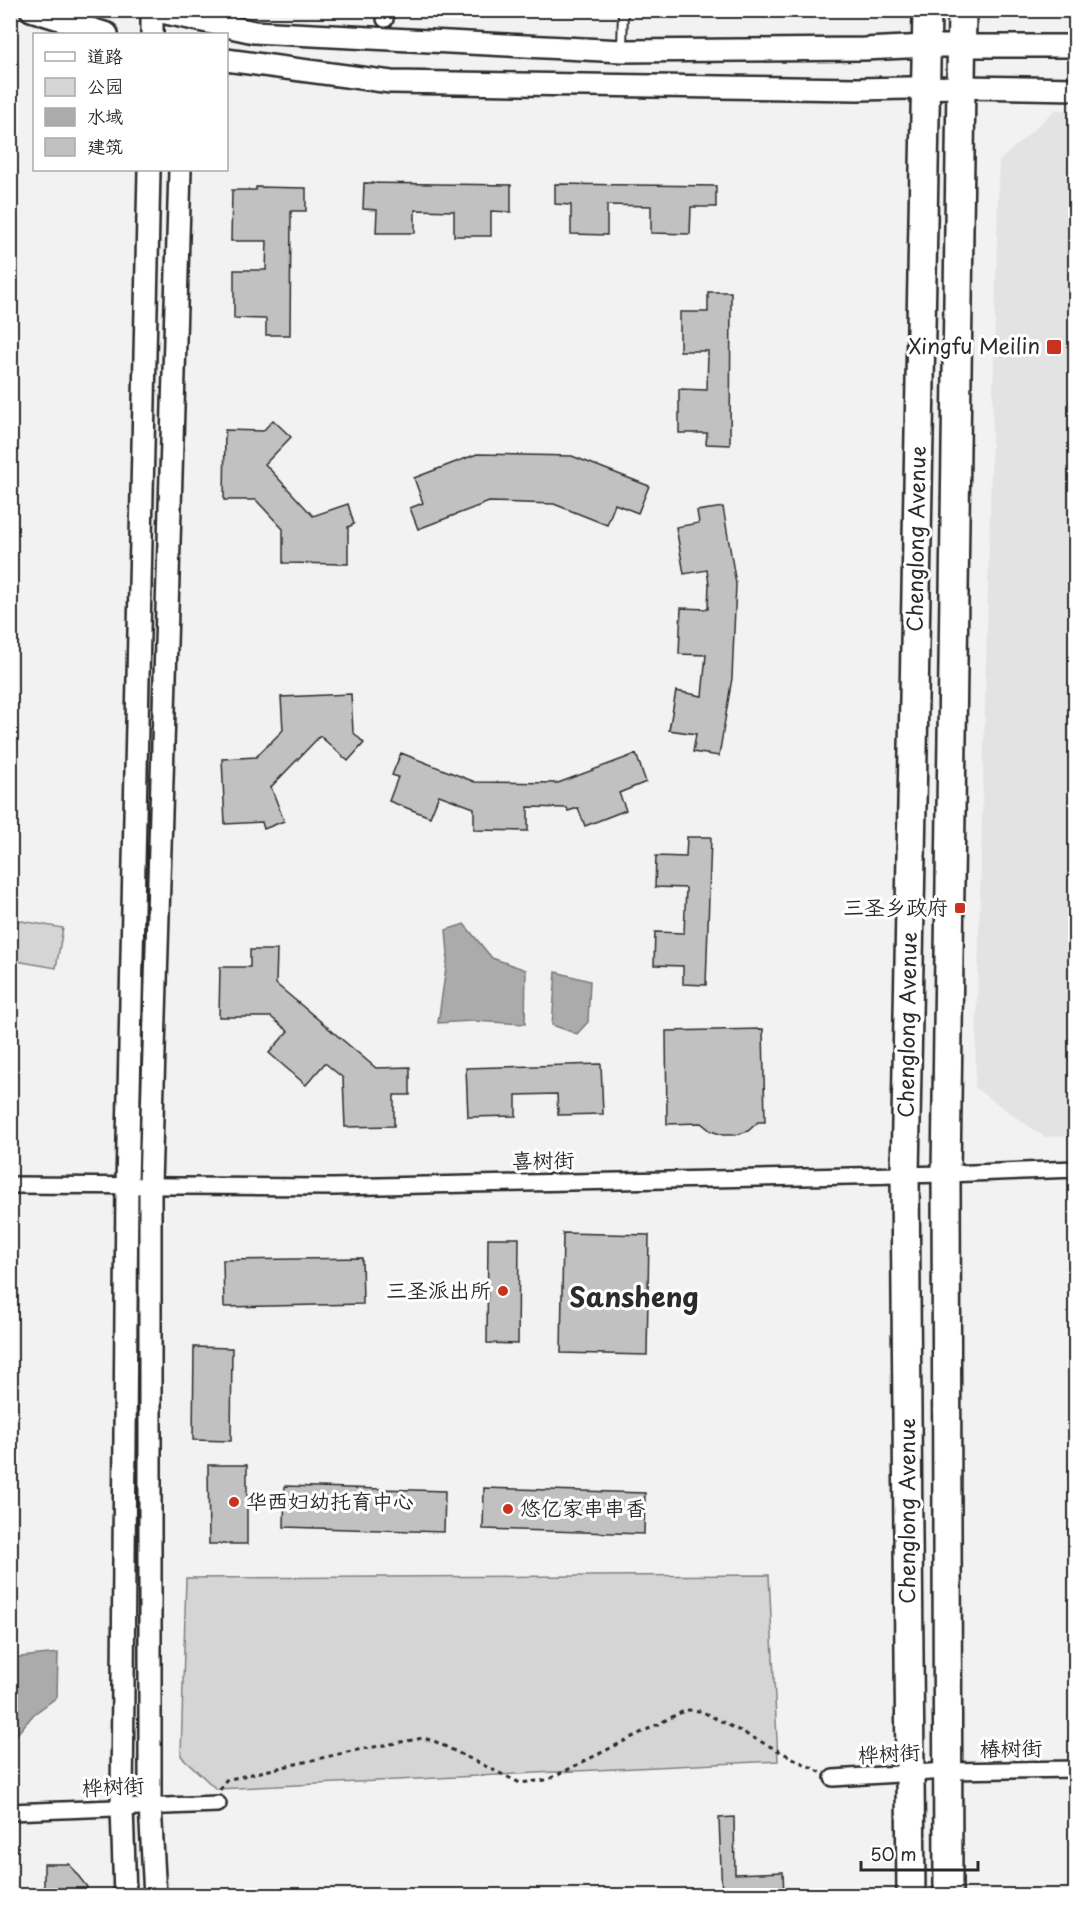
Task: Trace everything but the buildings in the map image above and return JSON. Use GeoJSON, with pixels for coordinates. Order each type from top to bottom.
{"type":"FeatureCollection","features":[{"type":"Feature","properties":{"kind":"highway","name":"Chenglong Avenue"},"geometry":{"type":"LineString","coordinates":[[911,1896],[905,1174],[927,10]]}},
{"type":"Feature","properties":{"kind":"highway","name":"Chenglong Avenue"},"geometry":{"type":"LineString","coordinates":[[948,1896],[946,1174],[962,10]]}},
{"type":"Feature","properties":{"kind":"street"},"geometry":{"type":"LineString","coordinates":[[31,10],[85,31]]}},
{"type":"Feature","properties":{"kind":"street"},"geometry":{"type":"LineString","coordinates":[[153,33],[170,16],[254,32],[622,51],[1076,46]]}},
{"type":"Feature","properties":{"kind":"street"},"geometry":{"type":"LineString","coordinates":[[228,60],[391,82],[567,86],[1076,89]]}},
{"type":"Feature","properties":{"kind":"street"},"geometry":{"type":"LineString","coordinates":[[125,1896],[122,1808],[127,1186],[149,171]]}},
{"type":"Feature","properties":{"kind":"street"},"geometry":{"type":"LineString","coordinates":[[155,1896],[150,1805],[150,1185],[180,171]]}},
{"type":"Feature","properties":{"kind":"street","name":"喜树街"},"geometry":{"type":"LineString","coordinates":[[10,1185],[345,1186],[946,1174],[1076,1169]]}},
{"type":"Feature","properties":{"kind":"street","name":"椿树街"},"geometry":{"type":"LineString","coordinates":[[947,1771],[1076,1769]]}},
{"type":"Feature","properties":{"kind":"street","name":"桦树街"},"geometry":{"type":"LineString","coordinates":[[833,1778],[947,1771]]}},
{"type":"Feature","properties":{"kind":"street","name":"桦树街"},"geometry":{"type":"LineString","coordinates":[[10,1812],[214,1804]]}},
{"type":"Feature","properties":{"kind":"lane"},"geometry":{"type":"LineString","coordinates":[[622,51],[623,10]]}},
{"type":"Feature","properties":{"kind":"path"},"geometry":{"type":"LineString","coordinates":[[214,1804],[226,1780],[352,1751],[423,1738],[434,1741],[520,1783],[547,1780],[686,1710],[701,1711],[833,1778]]}},
{"type":"Feature","properties":{"kind":"shaded area"},"geometry":{"type":"Polygon","coordinates":[[[1055,110],[1076,111],[1076,1136],[1044,1137],[975,1088],[999,161],[1055,110]]]}},
{"type":"Feature","properties":{"kind":"green space"},"geometry":{"type":"Polygon","coordinates":[[[10,919],[63,928],[56,968],[11,960],[10,919]]]}},
{"type":"Feature","properties":{"kind":"green space"},"geometry":{"type":"Polygon","coordinates":[[[769,1575],[778,1761],[216,1789],[181,1756],[186,1578],[769,1575]]]}},
{"type":"Feature","properties":{"kind":"water"},"geometry":{"type":"Polygon","coordinates":[[[464,924],[492,958],[526,970],[525,1024],[472,1021],[438,1023],[448,954],[446,930],[464,924]]]}},
{"type":"Feature","properties":{"kind":"water"},"geometry":{"type":"Polygon","coordinates":[[[556,972],[590,981],[588,1022],[577,1034],[552,1025],[556,972]]]}},
{"type":"Feature","properties":{"kind":"water"},"geometry":{"type":"Polygon","coordinates":[[[58,1653],[57,1697],[34,1714],[11,1741],[11,1658],[58,1653]]]}},
{"type":"Feature","properties":{"kind":"place","name":"Xingfu Meilin"},"geometry":{"type":"Point","coordinates":[1054,347]}},
{"type":"Feature","properties":{"kind":"place","name":"三圣乡政府"},"geometry":{"type":"Point","coordinates":[960,908]}},
{"type":"Feature","properties":{"kind":"place","name":"三圣派出所"},"geometry":{"type":"Point","coordinates":[503,1291]}},
{"type":"Feature","properties":{"kind":"place","name":"华西妇幼托育中心"},"geometry":{"type":"Point","coordinates":[234,1502]}},
{"type":"Feature","properties":{"kind":"place","name":"悠亿家串串香"},"geometry":{"type":"Point","coordinates":[508,1509]}},
{"type":"Feature","properties":{"kind":"district","name":"Sansheng"},"geometry":{"type":"Point","coordinates":[634,1298]}}]}
